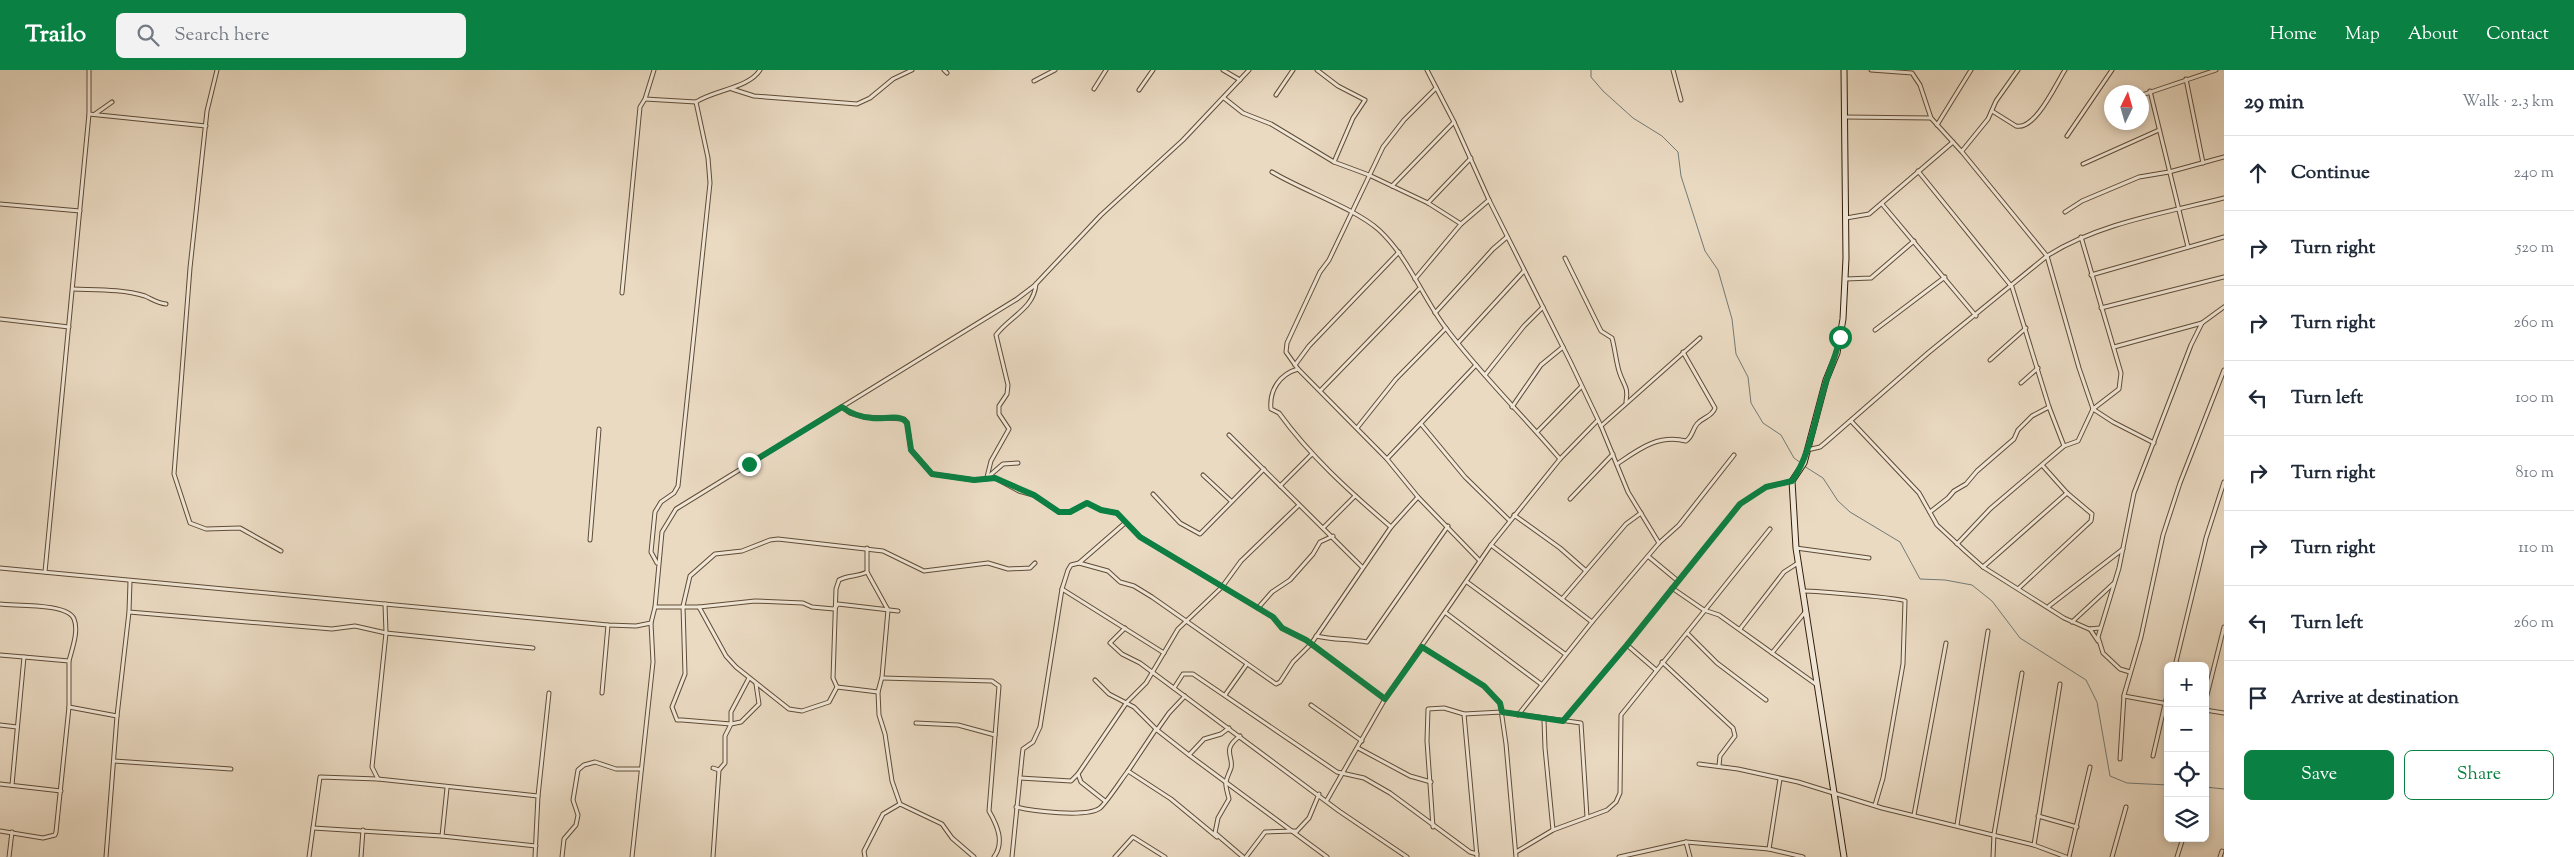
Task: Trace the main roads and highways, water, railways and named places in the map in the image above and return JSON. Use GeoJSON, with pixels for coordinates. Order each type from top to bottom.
{"type":"FeatureCollection","features":[{"type":"Feature","properties":{"kind":"waterway"},"geometry":{"type":"LineString","coordinates":[[1591,70],[1591,77],[1603,91],[1633,118],[1662,136],[1678,152],[1681,176],[1705,251],[1718,270],[1732,319],[1736,354],[1748,377],[1751,403],[1763,423],[1781,435],[1794,458],[1801,463]]}},
{"type":"Feature","properties":{"kind":"waterway"},"geometry":{"type":"LineString","coordinates":[[1804,466],[1823,478],[1838,501],[1850,512],[1900,542],[1920,579],[1945,580],[1972,585],[1992,601],[2020,638],[2086,680],[2097,702],[2110,776],[2127,783],[2164,785]]}},
{"type":"Feature","properties":{"kind":"waterway"},"geometry":{"type":"LineString","coordinates":[[2209,787],[2224,789]]}}]}
